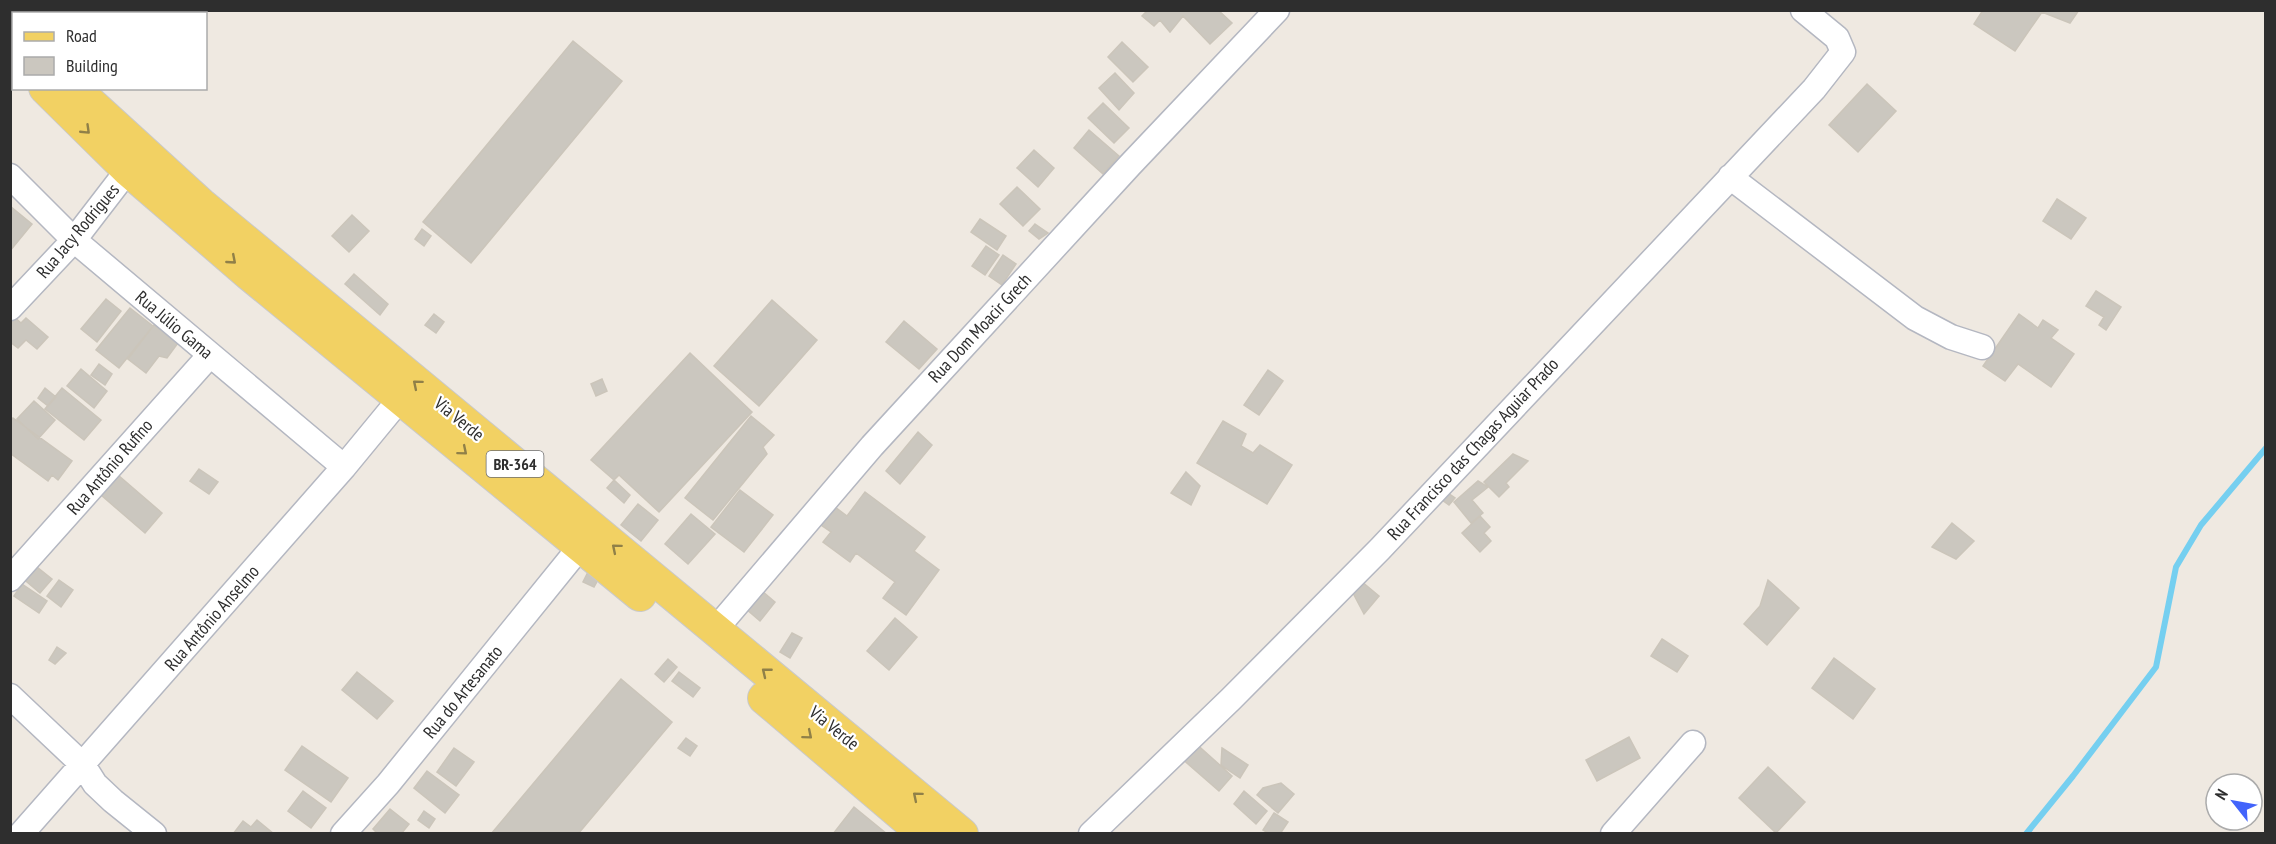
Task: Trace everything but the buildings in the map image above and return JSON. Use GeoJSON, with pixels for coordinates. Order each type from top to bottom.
{"type":"FeatureCollection","features":[{"type":"Feature","properties":{"kind":"main road","name":"Via Verde"},"geometry":{"type":"LineString","coordinates":[[48,90],[135,160],[201,204],[293,278],[420,386],[962,834]]}},
{"type":"Feature","properties":{"kind":"main road","name":"Via Verde"},"geometry":{"type":"LineString","coordinates":[[76,90],[135,160],[250,275],[580,547],[693,637],[924,834]]}},
{"type":"Feature","properties":{"kind":"street","name":"Rua Dom Moacir Grech"},"geometry":{"type":"LineString","coordinates":[[715,630],[872,446],[1130,165],[1277,10]]}},
{"type":"Feature","properties":{"kind":"street","name":"Rua Francisco das Chagas Aguiar Prado"},"geometry":{"type":"LineString","coordinates":[[1091,834],[1231,699],[1380,549],[1814,89],[1843,52],[1837,38],[1803,10]]}},
{"type":"Feature","properties":{"kind":"street","name":"Rua Jacy Rodrigues"},"geometry":{"type":"LineString","coordinates":[[10,308],[74,240],[135,160]]}},
{"type":"Feature","properties":{"kind":"street","name":"Rua Júlio Gama"},"geometry":{"type":"LineString","coordinates":[[10,176],[74,240],[344,467]]}},
{"type":"Feature","properties":{"kind":"street"},"geometry":{"type":"LineString","coordinates":[[1730,177],[1915,318],[1951,337],[1982,347]]}},
{"type":"Feature","properties":{"kind":"street","name":"Rua Antônio Rufino"},"geometry":{"type":"LineString","coordinates":[[10,579],[210,355]]}},
{"type":"Feature","properties":{"kind":"street","name":"Rua Antônio Anselmo"},"geometry":{"type":"LineString","coordinates":[[21,834],[344,467],[400,399]]}},
{"type":"Feature","properties":{"kind":"street","name":"Rua do Artesanato"},"geometry":{"type":"LineString","coordinates":[[343,834],[388,784],[580,547]]}},
{"type":"Feature","properties":{"kind":"street"},"geometry":{"type":"LineString","coordinates":[[10,696],[83,765],[96,784],[113,801],[154,834]]}},
{"type":"Feature","properties":{"kind":"street"},"geometry":{"type":"LineString","coordinates":[[1612,834],[1693,743]]}},
{"type":"Feature","properties":{"kind":"waterway"},"geometry":{"type":"LineString","coordinates":[[2026,834],[2156,667],[2176,567],[2201,525],[2266,448]]}}]}
